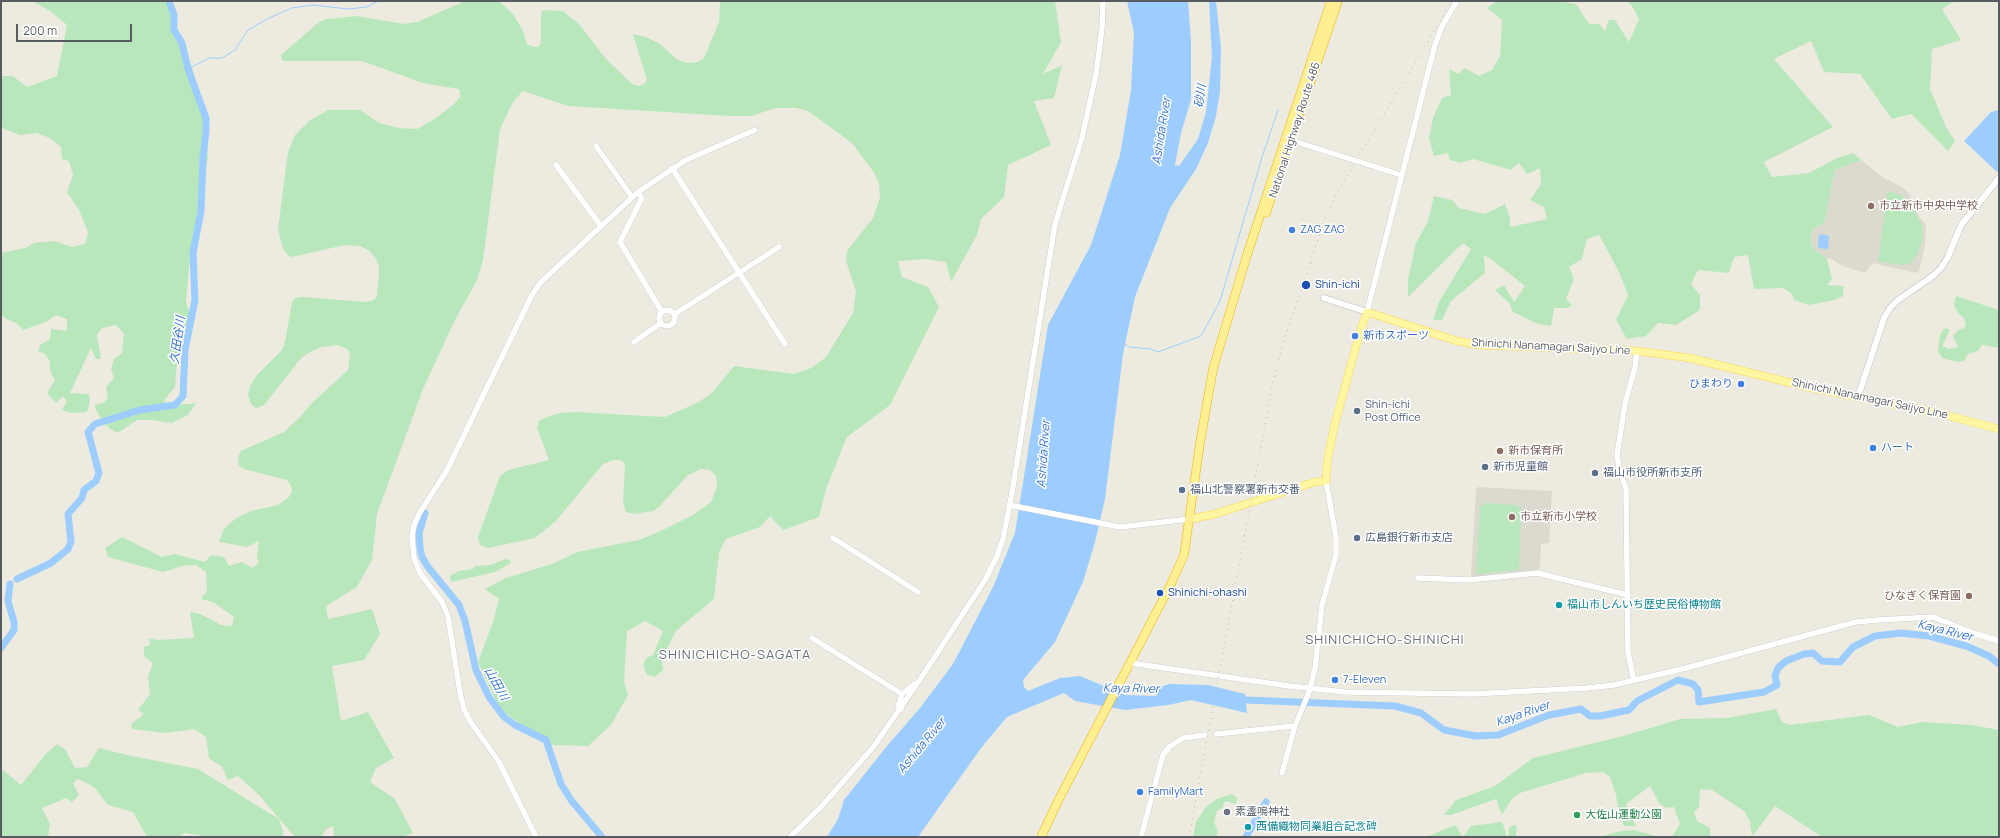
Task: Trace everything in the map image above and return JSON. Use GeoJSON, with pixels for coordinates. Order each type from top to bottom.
{"type":"FeatureCollection","features":[{"type":"Feature","properties":{"kind":"highway","name":"National Highway Route 486"},"geometry":{"type":"LineString","coordinates":[[1289,140],[1331,1]]}},
{"type":"Feature","properties":{"kind":"highway","name":"National Highway Route 486"},"geometry":{"type":"LineString","coordinates":[[1041,837],[1099,722],[1179,570],[1184,555],[1200,443],[1213,370],[1246,258],[1338,1]]}},
{"type":"Feature","properties":{"kind":"main road"},"geometry":{"type":"LineString","coordinates":[[1858,397],[1884,318],[1890,308],[1898,300],[1933,276],[1941,268],[1948,257],[1961,225],[1999,178]]}},
{"type":"Feature","properties":{"kind":"main road"},"geometry":{"type":"LineString","coordinates":[[1190,519],[1215,514],[1315,482],[1326,481],[1326,463],[1334,427],[1360,332],[1368,312],[1324,298]]}},
{"type":"Feature","properties":{"kind":"main road","name":"Shinichi Nanamagari Saijyo Line"},"geometry":{"type":"LineString","coordinates":[[1368,312],[1457,342],[1479,345],[1637,351],[1690,358],[1858,397],[1938,413],[1999,429]]}},
{"type":"Feature","properties":{"kind":"street"},"geometry":{"type":"LineString","coordinates":[[790,837],[843,782],[874,746],[901,709],[985,580],[1003,539],[1055,224],[1089,108],[1099,53],[1103,1]]}},
{"type":"Feature","properties":{"kind":"street"},"geometry":{"type":"LineString","coordinates":[[1368,312],[1435,45],[1442,26],[1457,1]]}},
{"type":"Feature","properties":{"kind":"street"},"geometry":{"type":"LineString","coordinates":[[536,837],[499,762],[470,721],[464,709],[460,694],[448,616],[442,602],[420,573],[414,558],[412,536],[414,525],[420,512],[446,472],[532,295],[552,271],[632,197],[672,168],[686,160],[755,130]]}},
{"type":"Feature","properties":{"kind":"street"},"geometry":{"type":"LineString","coordinates":[[1289,140],[1402,176]]}},
{"type":"Feature","properties":{"kind":"street"},"geometry":{"type":"LineString","coordinates":[[596,146],[632,197]]}},
{"type":"Feature","properties":{"kind":"street"},"geometry":{"type":"LineString","coordinates":[[556,165],[601,226]]}},
{"type":"Feature","properties":{"kind":"street"},"geometry":{"type":"LineString","coordinates":[[672,168],[738,273],[786,344]]}},
{"type":"Feature","properties":{"kind":"street"},"geometry":{"type":"LineString","coordinates":[[638,192],[642,198],[620,242],[662,312]]}},
{"type":"Feature","properties":{"kind":"street"},"geometry":{"type":"LineString","coordinates":[[675,314],[669,310],[662,312],[659,318],[665,326],[670,326],[674,322],[675,314],[779,247]]}},
{"type":"Feature","properties":{"kind":"street"},"geometry":{"type":"LineString","coordinates":[[634,342],[661,322]]}},
{"type":"Feature","properties":{"kind":"street"},"geometry":{"type":"LineString","coordinates":[[1634,681],[1628,652],[1626,489],[1619,468],[1617,455],[1625,404],[1635,367],[1637,351]]}},
{"type":"Feature","properties":{"kind":"street"},"geometry":{"type":"LineString","coordinates":[[1282,773],[1295,726],[1310,690],[1322,605],[1336,555],[1336,537],[1326,481]]}},
{"type":"Feature","properties":{"kind":"street"},"geometry":{"type":"LineString","coordinates":[[1009,505],[1120,526],[1190,519]]}},
{"type":"Feature","properties":{"kind":"street"},"geometry":{"type":"LineString","coordinates":[[833,538],[918,592]]}},
{"type":"Feature","properties":{"kind":"street"},"geometry":{"type":"LineString","coordinates":[[1418,578],[1469,580],[1537,573],[1628,595]]}},
{"type":"Feature","properties":{"kind":"street"},"geometry":{"type":"LineString","coordinates":[[1130,663],[1310,690],[1399,694],[1472,694],[1587,688],[1634,681],[1856,622],[1933,617],[1976,634],[1999,641]]}},
{"type":"Feature","properties":{"kind":"street"},"geometry":{"type":"LineString","coordinates":[[812,638],[902,694]]}},
{"type":"Feature","properties":{"kind":"street"},"geometry":{"type":"LineString","coordinates":[[901,709],[898,706],[902,694],[915,683],[918,683]]}},
{"type":"Feature","properties":{"kind":"street"},"geometry":{"type":"LineString","coordinates":[[1216,734],[1295,726]]}},
{"type":"Feature","properties":{"kind":"street"},"geometry":{"type":"LineString","coordinates":[[1140,837],[1163,755],[1169,747],[1183,738],[1205,735]]}},
{"type":"Feature","properties":{"kind":"shaded area","name":"市立新市中央中学校"},"geometry":{"type":"Polygon","coordinates":[[[1861,160],[1881,176],[1905,189],[1909,194],[1919,217],[1926,224],[1925,245],[1919,271],[1916,273],[1873,263],[1865,273],[1843,266],[1831,259],[1827,259],[1813,248],[1811,243],[1812,230],[1824,223],[1835,170],[1861,160]]]}},
{"type":"Feature","properties":{"kind":"shaded area","name":"市立新市小学校"},"geometry":{"type":"Polygon","coordinates":[[[1478,487],[1552,491],[1549,543],[1541,544],[1540,568],[1537,570],[1471,576],[1476,489],[1478,487]]]}},
{"type":"Feature","properties":{"kind":"green space"},"geometry":{"type":"Polygon","coordinates":[[[32,1],[169,1],[173,16],[174,32],[191,64],[200,95],[208,156],[202,203],[190,256],[186,302],[192,321],[179,339],[175,387],[164,400],[167,406],[196,403],[188,415],[172,423],[137,420],[118,433],[110,429],[100,417],[94,405],[103,403],[108,398],[106,387],[114,378],[111,369],[114,359],[122,353],[124,334],[116,325],[102,328],[97,335],[101,359],[96,359],[91,348],[70,393],[89,394],[90,402],[87,412],[71,413],[62,410],[67,402],[63,396],[56,403],[47,393],[55,380],[50,371],[50,362],[45,354],[38,351],[40,345],[50,339],[51,329],[67,331],[67,319],[56,315],[46,322],[23,330],[16,323],[6,319],[1,314],[1,253],[25,248],[34,243],[54,241],[72,247],[85,244],[88,232],[79,210],[67,192],[73,175],[69,161],[62,159],[61,147],[50,138],[36,133],[20,135],[4,129],[1,125],[1,76],[13,76],[27,87],[57,76],[67,25],[50,11],[32,1]]]}},
{"type":"Feature","properties":{"kind":"green space"},"geometry":{"type":"Polygon","coordinates":[[[465,1],[499,1],[513,14],[523,31],[527,44],[533,47],[538,47],[541,43],[542,10],[563,11],[580,25],[606,59],[632,84],[638,86],[644,84],[647,80],[633,34],[646,37],[660,44],[678,60],[688,63],[698,62],[704,58],[719,22],[720,1],[1055,1],[1061,42],[1043,74],[1062,65],[1054,98],[1034,101],[1051,145],[1008,165],[1004,197],[981,219],[977,235],[951,282],[946,262],[926,259],[898,261],[902,277],[928,287],[939,307],[890,405],[847,437],[826,489],[819,517],[783,530],[770,516],[760,527],[726,539],[719,552],[714,599],[676,631],[662,658],[663,670],[655,677],[647,675],[643,665],[646,658],[653,655],[663,631],[645,621],[627,631],[624,682],[628,695],[611,725],[588,746],[550,745],[500,709],[478,662],[494,619],[499,599],[485,589],[506,578],[552,564],[577,552],[639,540],[665,529],[693,515],[711,502],[717,487],[716,476],[710,470],[701,469],[688,475],[659,507],[653,511],[634,514],[626,512],[623,504],[625,464],[621,460],[613,460],[603,464],[556,521],[535,538],[488,548],[480,545],[478,537],[500,476],[508,470],[549,460],[537,428],[539,421],[547,417],[560,413],[576,412],[665,417],[699,402],[713,392],[734,366],[794,374],[811,368],[826,357],[853,313],[856,292],[846,261],[847,251],[873,218],[880,198],[879,184],[875,174],[852,143],[808,111],[796,108],[775,108],[752,116],[729,116],[568,106],[523,91],[513,102],[500,129],[483,260],[477,280],[454,322],[423,389],[377,514],[372,560],[357,587],[326,606],[328,619],[372,609],[380,634],[364,660],[332,666],[341,721],[368,712],[394,758],[376,768],[370,782],[395,799],[413,833],[402,837],[334,837],[333,826],[326,829],[321,837],[295,837],[259,795],[238,776],[228,780],[222,767],[209,758],[206,737],[194,729],[166,733],[132,729],[131,724],[144,714],[138,710],[150,694],[148,676],[153,663],[144,656],[144,647],[150,645],[149,638],[157,640],[194,638],[190,612],[200,614],[221,625],[232,626],[234,617],[213,602],[201,599],[207,591],[206,572],[196,565],[182,566],[163,572],[108,557],[105,548],[122,537],[162,557],[175,554],[205,562],[211,555],[224,557],[229,566],[241,562],[253,568],[259,562],[257,557],[259,541],[247,547],[219,542],[224,529],[236,518],[251,511],[278,505],[289,497],[292,491],[287,480],[244,469],[239,466],[238,457],[241,451],[284,432],[313,402],[348,370],[350,353],[347,349],[338,345],[321,347],[302,357],[265,404],[260,407],[255,408],[251,404],[248,395],[250,386],[257,375],[282,350],[285,342],[292,302],[295,298],[303,297],[366,302],[374,300],[377,296],[379,276],[379,266],[375,257],[368,250],[360,246],[345,245],[292,257],[283,249],[278,229],[288,152],[295,135],[309,121],[328,110],[360,110],[379,123],[399,128],[417,129],[436,118],[454,104],[460,97],[459,89],[423,83],[362,61],[286,61],[282,60],[281,55],[319,22],[327,19],[356,16],[404,24],[417,22],[465,1]]]}},
{"type":"Feature","properties":{"kind":"green space"},"geometry":{"type":"Polygon","coordinates":[[[1497,1],[1557,1],[1576,4],[1589,24],[1599,24],[1605,31],[1609,20],[1615,20],[1629,42],[1639,19],[1632,6],[1626,1],[1955,1],[1942,9],[1961,40],[1932,49],[1930,89],[1946,127],[1955,141],[1948,151],[1911,114],[1892,119],[1860,74],[1824,72],[1811,41],[1774,59],[1833,127],[1764,162],[1772,177],[1809,173],[1837,158],[1853,153],[1861,160],[1835,170],[1824,223],[1812,230],[1811,243],[1813,248],[1827,259],[1832,279],[1827,285],[1844,286],[1843,296],[1835,300],[1809,305],[1794,300],[1792,294],[1783,288],[1754,289],[1748,255],[1734,257],[1729,273],[1698,270],[1691,284],[1700,295],[1700,310],[1676,325],[1658,323],[1646,336],[1627,339],[1616,320],[1628,295],[1619,272],[1599,235],[1587,239],[1582,259],[1569,267],[1574,279],[1566,299],[1572,305],[1568,308],[1554,308],[1551,326],[1538,324],[1513,312],[1509,303],[1495,290],[1504,285],[1514,302],[1525,286],[1484,255],[1485,273],[1451,301],[1442,320],[1433,320],[1439,302],[1471,249],[1463,243],[1408,297],[1408,279],[1416,243],[1428,221],[1434,196],[1452,200],[1459,208],[1485,214],[1505,204],[1510,218],[1510,227],[1547,219],[1544,207],[1530,200],[1541,184],[1540,168],[1527,174],[1519,163],[1511,170],[1473,159],[1461,163],[1450,160],[1448,153],[1434,156],[1429,138],[1433,118],[1442,98],[1451,95],[1449,69],[1459,74],[1464,68],[1479,76],[1492,70],[1500,56],[1502,20],[1487,8],[1497,1]]]}},
{"type":"Feature","properties":{"kind":"green space"},"geometry":{"type":"Polygon","coordinates":[[[1888,191],[1903,196],[1910,207],[1912,206],[1922,225],[1922,241],[1918,253],[1910,264],[1899,265],[1878,261],[1888,191]]]}},
{"type":"Feature","properties":{"kind":"green space"},"geometry":{"type":"Polygon","coordinates":[[[1956,296],[1999,310],[1999,348],[1982,345],[1978,351],[1968,354],[1964,361],[1957,362],[1942,358],[1938,351],[1940,335],[1945,328],[1950,330],[1942,346],[1949,349],[1958,347],[1953,336],[1958,330],[1964,328],[1966,324],[1964,318],[1958,313],[1954,305],[1956,296]]]}},
{"type":"Feature","properties":{"kind":"green space"},"geometry":{"type":"Polygon","coordinates":[[[1485,503],[1515,505],[1521,508],[1519,570],[1476,574],[1480,507],[1485,503]]]}},
{"type":"Feature","properties":{"kind":"green space"},"geometry":{"type":"Polygon","coordinates":[[[505,559],[510,560],[511,563],[495,572],[451,582],[450,576],[459,571],[472,569],[476,566],[491,565],[505,559]]]}},
{"type":"Feature","properties":{"kind":"green space"},"geometry":{"type":"Polygon","coordinates":[[[1776,709],[1782,722],[1790,725],[1869,715],[1898,727],[1922,722],[1972,725],[1999,730],[1999,837],[1822,837],[1775,806],[1752,837],[1750,821],[1744,811],[1712,790],[1700,789],[1699,807],[1694,812],[1697,821],[1710,828],[1710,837],[1672,837],[1680,824],[1674,807],[1666,808],[1659,803],[1650,786],[1626,804],[1636,826],[1624,826],[1619,814],[1616,795],[1610,777],[1603,772],[1586,773],[1520,793],[1511,800],[1502,815],[1496,799],[1451,815],[1444,815],[1456,800],[1495,786],[1533,758],[1627,735],[1680,719],[1727,718],[1776,709]]]}},
{"type":"Feature","properties":{"kind":"green space"},"geometry":{"type":"Polygon","coordinates":[[[57,744],[65,749],[75,768],[87,767],[99,748],[198,769],[279,819],[283,831],[283,837],[200,837],[200,835],[184,833],[180,837],[147,837],[133,812],[108,805],[94,787],[78,779],[73,783],[79,795],[72,802],[66,798],[42,808],[50,824],[48,837],[1,837],[1,768],[21,785],[45,755],[57,744]]]}},
{"type":"Feature","properties":{"kind":"green space"},"geometry":{"type":"Polygon","coordinates":[[[1231,794],[1237,797],[1236,804],[1225,801],[1222,808],[1217,811],[1214,822],[1218,832],[1216,837],[1193,837],[1196,822],[1205,808],[1217,799],[1231,794]]]}},
{"type":"Feature","properties":{"kind":"green space"},"geometry":{"type":"Polygon","coordinates":[[[1501,822],[1506,834],[1509,837],[1463,837],[1471,826],[1501,822]]]}},
{"type":"Feature","properties":{"kind":"green space"},"geometry":{"type":"Polygon","coordinates":[[[1455,825],[1463,837],[1426,837],[1455,825]]]}},
{"type":"Feature","properties":{"kind":"green space"},"geometry":{"type":"Polygon","coordinates":[[[1512,825],[1517,826],[1516,837],[1509,837],[1509,828],[1512,825]]]}},
{"type":"Feature","properties":{"kind":"green space"},"geometry":{"type":"Polygon","coordinates":[[[1634,830],[1660,837],[1599,837],[1621,831],[1634,830]]]}},
{"type":"Feature","properties":{"kind":"water","name":"Ashida River"},"geometry":{"type":"Polygon","coordinates":[[[1127,1],[1188,1],[1191,40],[1191,100],[1181,133],[1175,165],[1179,166],[1198,139],[1206,112],[1212,57],[1209,1],[1216,1],[1221,48],[1220,91],[1216,116],[1208,143],[1196,169],[1170,208],[1135,297],[1123,354],[1105,499],[1095,542],[1083,582],[1055,642],[1023,680],[1024,687],[1028,691],[1060,678],[1080,676],[1125,695],[1156,696],[1160,687],[1169,684],[1208,685],[1245,694],[1247,713],[1191,700],[1168,705],[1125,710],[1075,701],[1064,693],[1007,717],[981,748],[918,837],[827,837],[838,819],[844,800],[887,746],[920,708],[953,664],[993,587],[1015,533],[1048,325],[1091,245],[1120,155],[1131,90],[1134,33],[1127,1]]]}},
{"type":"Feature","properties":{"kind":"water"},"geometry":{"type":"Polygon","coordinates":[[[1999,110],[1999,169],[1997,172],[1964,141],[1991,112],[1999,110]]]}},
{"type":"Feature","properties":{"kind":"water"},"geometry":{"type":"Polygon","coordinates":[[[1819,234],[1829,236],[1828,249],[1818,248],[1819,234]]]}},
{"type":"Feature","properties":{"kind":"waterway","name":"久田谷川"},"geometry":{"type":"LineString","coordinates":[[17,579],[51,563],[68,549],[71,542],[68,514],[82,498],[84,490],[96,481],[99,473],[88,432],[95,424],[140,410],[175,405],[183,396],[185,350],[195,300],[193,253],[201,211],[206,118],[188,69],[182,43],[174,30],[174,15],[169,1]]}},
{"type":"Feature","properties":{"kind":"waterway"},"geometry":{"type":"LineString","coordinates":[[188,69],[209,58],[222,58],[235,50],[248,30],[269,18],[292,8],[312,5],[348,9],[367,7],[378,1]]}},
{"type":"Feature","properties":{"kind":"waterway"},"geometry":{"type":"LineString","coordinates":[[1125,344],[1129,347],[1151,349],[1158,352],[1201,336],[1220,301],[1263,154],[1278,110]]}},
{"type":"Feature","properties":{"kind":"waterway","name":"山田川"},"geometry":{"type":"LineString","coordinates":[[425,513],[419,533],[422,557],[428,567],[459,605],[465,621],[476,670],[489,697],[504,717],[515,725],[546,740],[561,784],[571,800],[602,837]]}},
{"type":"Feature","properties":{"kind":"waterway","name":"久田谷川"},"geometry":{"type":"LineString","coordinates":[[1,648],[14,630],[14,622],[8,601],[10,584]]}},
{"type":"Feature","properties":{"kind":"waterway","name":"Kaya River"},"geometry":{"type":"LineString","coordinates":[[1237,698],[1246,700],[1395,706],[1421,713],[1444,730],[1476,736],[1498,735],[1549,715],[1581,709],[1590,716],[1600,716],[1629,710],[1637,701],[1678,680],[1693,684],[1698,690],[1699,702],[1764,692],[1777,685],[1775,676],[1778,668],[1786,661],[1804,654],[1813,653],[1822,661],[1840,662],[1853,647],[1875,636],[1901,633],[1929,636],[1966,646],[1989,656],[1999,664]]}},
{"type":"Feature","properties":{"kind":"waterway"},"geometry":{"type":"LineString","coordinates":[[1246,837],[1266,802]]}},
{"type":"Feature","properties":{"kind":"railway"},"geometry":{"type":"LineString","coordinates":[[1310,264],[1323,224],[1335,196],[1452,1]]}},
{"type":"Feature","properties":{"kind":"railway"},"geometry":{"type":"LineString","coordinates":[[1189,837],[1272,387],[1283,343],[1312,260]]}},
{"type":"Feature","properties":{"kind":"place","name":"市立新市中央中学校"},"geometry":{"type":"Point","coordinates":[1871,206]}},
{"type":"Feature","properties":{"kind":"place","name":"ZAG ZAG"},"geometry":{"type":"Point","coordinates":[1292,230]}},
{"type":"Feature","properties":{"kind":"place","name":"Shin-ichi"},"geometry":{"type":"Point","coordinates":[1306,285]}},
{"type":"Feature","properties":{"kind":"place","name":"新市スポーツ"},"geometry":{"type":"Point","coordinates":[1355,336]}},
{"type":"Feature","properties":{"kind":"place","name":"ひまわり"},"geometry":{"type":"Point","coordinates":[1741,384]}},
{"type":"Feature","properties":{"kind":"place","name":"Shin-ichi Post Office"},"geometry":{"type":"Point","coordinates":[1357,411]}},
{"type":"Feature","properties":{"kind":"place","name":"ハート"},"geometry":{"type":"Point","coordinates":[1873,448]}},
{"type":"Feature","properties":{"kind":"place","name":"新市保育所"},"geometry":{"type":"Point","coordinates":[1500,451]}},
{"type":"Feature","properties":{"kind":"place","name":"新市児童館"},"geometry":{"type":"Point","coordinates":[1485,467]}},
{"type":"Feature","properties":{"kind":"place","name":"福山市役所新市支所"},"geometry":{"type":"Point","coordinates":[1595,473]}},
{"type":"Feature","properties":{"kind":"place","name":"福山北警察署新市交番"},"geometry":{"type":"Point","coordinates":[1182,490]}},
{"type":"Feature","properties":{"kind":"place","name":"市立新市小学校"},"geometry":{"type":"Point","coordinates":[1512,517]}},
{"type":"Feature","properties":{"kind":"place","name":"広島銀行新市支店"},"geometry":{"type":"Point","coordinates":[1357,538]}},
{"type":"Feature","properties":{"kind":"place","name":"Shinichi-ohashi"},"geometry":{"type":"Point","coordinates":[1160,593]}},
{"type":"Feature","properties":{"kind":"place","name":"ひなぎく保育園"},"geometry":{"type":"Point","coordinates":[1969,596]}},
{"type":"Feature","properties":{"kind":"place","name":"福山市しんいち歴史民俗博物館"},"geometry":{"type":"Point","coordinates":[1559,605]}},
{"type":"Feature","properties":{"kind":"place","name":"7-Eleven"},"geometry":{"type":"Point","coordinates":[1335,680]}},
{"type":"Feature","properties":{"kind":"place","name":"FamilyMart"},"geometry":{"type":"Point","coordinates":[1140,792]}},
{"type":"Feature","properties":{"kind":"place","name":"素盞嗚神社"},"geometry":{"type":"Point","coordinates":[1227,812]}},
{"type":"Feature","properties":{"kind":"place","name":"大佐山運動公園"},"geometry":{"type":"Point","coordinates":[1577,815]}},
{"type":"Feature","properties":{"kind":"place","name":"西備織物同業組合記念碑"},"geometry":{"type":"Point","coordinates":[1248,827]}},
{"type":"Feature","properties":{"kind":"district","name":"SHINICHICHO-SHINICHI"},"geometry":{"type":"Point","coordinates":[1385,640]}},
{"type":"Feature","properties":{"kind":"district","name":"SHINICHICHO-SAGATA"},"geometry":{"type":"Point","coordinates":[735,655]}},
{"type":"Feature","properties":{"kind":"water label","name":"砂川"},"geometry":{"type":"Point","coordinates":[1201,96]}}]}
